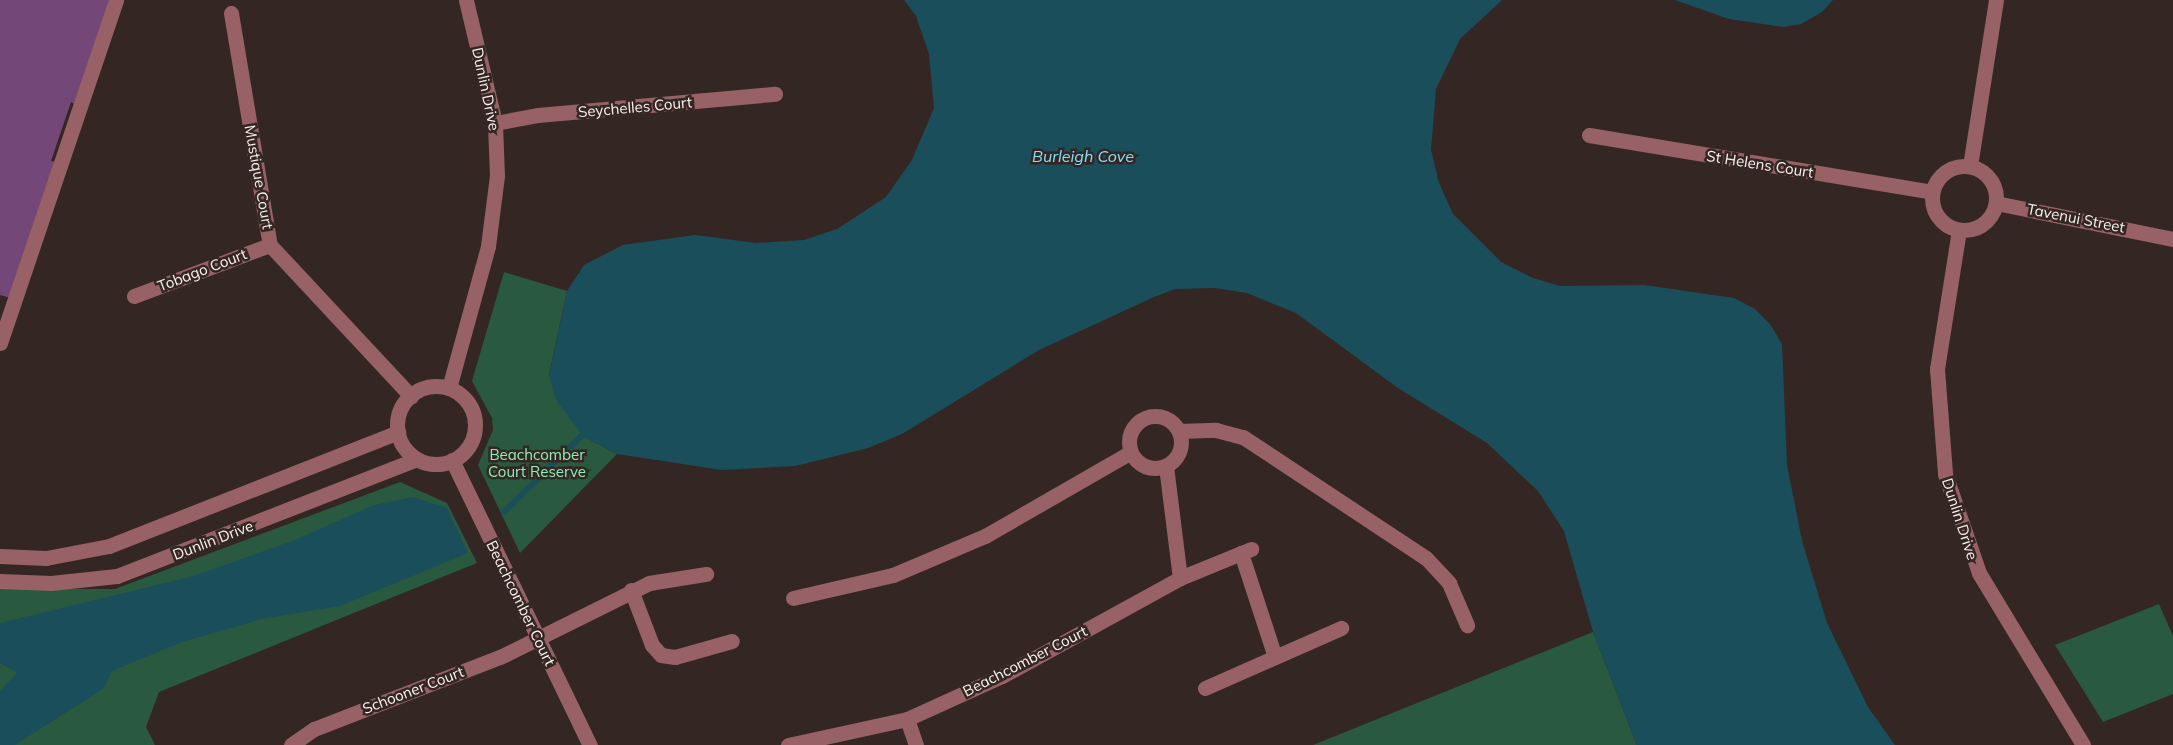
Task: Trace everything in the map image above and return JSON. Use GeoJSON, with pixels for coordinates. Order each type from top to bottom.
{"type":"FeatureCollection","features":[{"type":"Feature","properties":{"kind":"street"},"geometry":{"type":"LineString","coordinates":[[0,343],[116,0]]}},
{"type":"Feature","properties":{"kind":"street","name":"Dunlin Drive"},"geometry":{"type":"LineString","coordinates":[[449,388],[494,211],[495,123],[466,0]]}},
{"type":"Feature","properties":{"kind":"street"},"geometry":{"type":"LineString","coordinates":[[1970,166],[1996,0]]}},
{"type":"Feature","properties":{"kind":"street","name":"Mustique Court"},"geometry":{"type":"LineString","coordinates":[[231,13],[270,245],[411,396]]}},
{"type":"Feature","properties":{"kind":"street","name":"Seychelles Court"},"geometry":{"type":"LineString","coordinates":[[495,123],[538,115],[774,94]]}},
{"type":"Feature","properties":{"kind":"street","name":"St Helens Court"},"geometry":{"type":"LineString","coordinates":[[1589,135],[1932,192]]}},
{"type":"Feature","properties":{"kind":"street"},"geometry":{"type":"LineString","coordinates":[[1970,166],[1988,175],[1996,203],[1987,221],[1979,227],[1959,230],[1941,221],[1935,213],[1932,192],[1935,182],[1950,168],[1970,166]]}},
{"type":"Feature","properties":{"kind":"street","name":"Tavenui Street"},"geometry":{"type":"LineString","coordinates":[[1996,203],[2156,233]]}},
{"type":"Feature","properties":{"kind":"street","name":"Dunlin Drive"},"geometry":{"type":"LineString","coordinates":[[1959,230],[1937,369],[1945,474],[1965,540],[1982,580],[2083,745]]}},
{"type":"Feature","properties":{"kind":"street"},"geometry":{"type":"LineString","coordinates":[[2156,233],[2173,231]]}},
{"type":"Feature","properties":{"kind":"street"},"geometry":{"type":"LineString","coordinates":[[2156,233],[2173,239]]}},
{"type":"Feature","properties":{"kind":"street","name":"Tobago Court"},"geometry":{"type":"LineString","coordinates":[[134,296],[270,245]]}},
{"type":"Feature","properties":{"kind":"street"},"geometry":{"type":"LineString","coordinates":[[429,387],[449,388],[468,402],[475,423],[469,446],[452,460],[429,463],[417,459],[408,452],[398,432],[399,412],[411,396],[429,387]]}},
{"type":"Feature","properties":{"kind":"street"},"geometry":{"type":"LineString","coordinates":[[1166,466],[1142,465],[1131,452],[1130,435],[1134,427],[1149,417],[1166,418],[1179,431],[1181,447],[1166,466],[1180,578]]}},
{"type":"Feature","properties":{"kind":"street"},"geometry":{"type":"LineString","coordinates":[[1179,431],[1216,430],[1243,437],[1426,558],[1449,583],[1467,625]]}},
{"type":"Feature","properties":{"kind":"street"},"geometry":{"type":"LineString","coordinates":[[0,556],[46,558],[109,546],[398,432]]}},
{"type":"Feature","properties":{"kind":"street"},"geometry":{"type":"LineString","coordinates":[[793,598],[893,575],[986,536],[1131,452]]}},
{"type":"Feature","properties":{"kind":"street","name":"Dunlin Drive"},"geometry":{"type":"LineString","coordinates":[[0,581],[51,583],[117,576],[417,459]]}},
{"type":"Feature","properties":{"kind":"street","name":"Beachcomber Court"},"geometry":{"type":"LineString","coordinates":[[452,460],[590,745]]}},
{"type":"Feature","properties":{"kind":"street","name":"Beachcomber Court"},"geometry":{"type":"LineString","coordinates":[[788,745],[907,719],[1002,676],[1180,578],[1246,551],[1275,657]]}},
{"type":"Feature","properties":{"kind":"street","name":"Schooner Court"},"geometry":{"type":"LineString","coordinates":[[291,745],[314,729],[500,657],[631,590],[666,579],[706,574]]}},
{"type":"Feature","properties":{"kind":"street"},"geometry":{"type":"LineString","coordinates":[[631,590],[652,645],[661,655],[675,657],[732,641]]}},
{"type":"Feature","properties":{"kind":"street"},"geometry":{"type":"LineString","coordinates":[[1205,688],[1341,628]]}},
{"type":"Feature","properties":{"kind":"street"},"geometry":{"type":"LineString","coordinates":[[907,719],[916,745]]}},
{"type":"Feature","properties":{"kind":"green space","name":"Beachcomber Court Reserve"},"geometry":{"type":"Polygon","coordinates":[[[504,272],[567,291],[549,375],[583,436],[617,454],[520,553],[478,465],[493,430],[492,418],[472,381],[504,272]]]}},
{"type":"Feature","properties":{"kind":"green space"},"geometry":{"type":"Polygon","coordinates":[[[400,482],[447,503],[477,563],[159,692],[146,727],[155,745],[0,745],[0,589],[115,589],[400,482]]]}},
{"type":"Feature","properties":{"kind":"green space"},"geometry":{"type":"Polygon","coordinates":[[[2159,604],[2173,636],[2173,694],[2103,722],[2055,645],[2159,604]]]}},
{"type":"Feature","properties":{"kind":"green space"},"geometry":{"type":"Polygon","coordinates":[[[1593,632],[1637,745],[1313,745],[1593,632]]]}},
{"type":"Feature","properties":{"kind":"water","name":"Burleigh Cove"},"geometry":{"type":"Polygon","coordinates":[[[904,0],[1502,0],[1460,39],[1436,89],[1431,150],[1439,183],[1453,214],[1501,262],[1533,278],[1560,286],[1644,285],[1734,298],[1755,309],[1770,324],[1782,344],[1787,465],[1802,541],[1827,623],[1868,707],[1895,745],[1637,745],[1593,632],[1564,531],[1538,491],[1487,443],[1398,388],[1296,313],[1247,293],[1215,288],[1175,289],[1154,297],[1039,350],[902,434],[868,448],[795,466],[722,470],[617,454],[583,436],[556,400],[549,376],[567,291],[584,265],[623,245],[695,235],[756,243],[804,240],[837,229],[886,197],[912,160],[934,108],[929,54],[916,16],[904,0]]]}},
{"type":"Feature","properties":{"kind":"water"},"geometry":{"type":"Polygon","coordinates":[[[1675,0],[1833,0],[1822,12],[1801,24],[1783,27],[1729,19],[1675,0]]]}},
{"type":"Feature","properties":{"kind":"water"},"geometry":{"type":"Polygon","coordinates":[[[413,497],[447,508],[468,553],[340,606],[262,619],[182,642],[112,671],[103,689],[15,745],[0,745],[0,691],[17,673],[0,663],[0,623],[194,576],[295,540],[374,505],[413,497]]]}},
{"type":"Feature","properties":{"kind":"building"},"geometry":{"type":"Polygon","coordinates":[[[0,0],[111,0],[76,105],[71,102],[51,161],[56,162],[11,298],[0,295],[0,0]]]}},
{"type":"Feature","properties":{"kind":"waterway"},"geometry":{"type":"LineString","coordinates":[[504,512],[582,435]]}}]}
